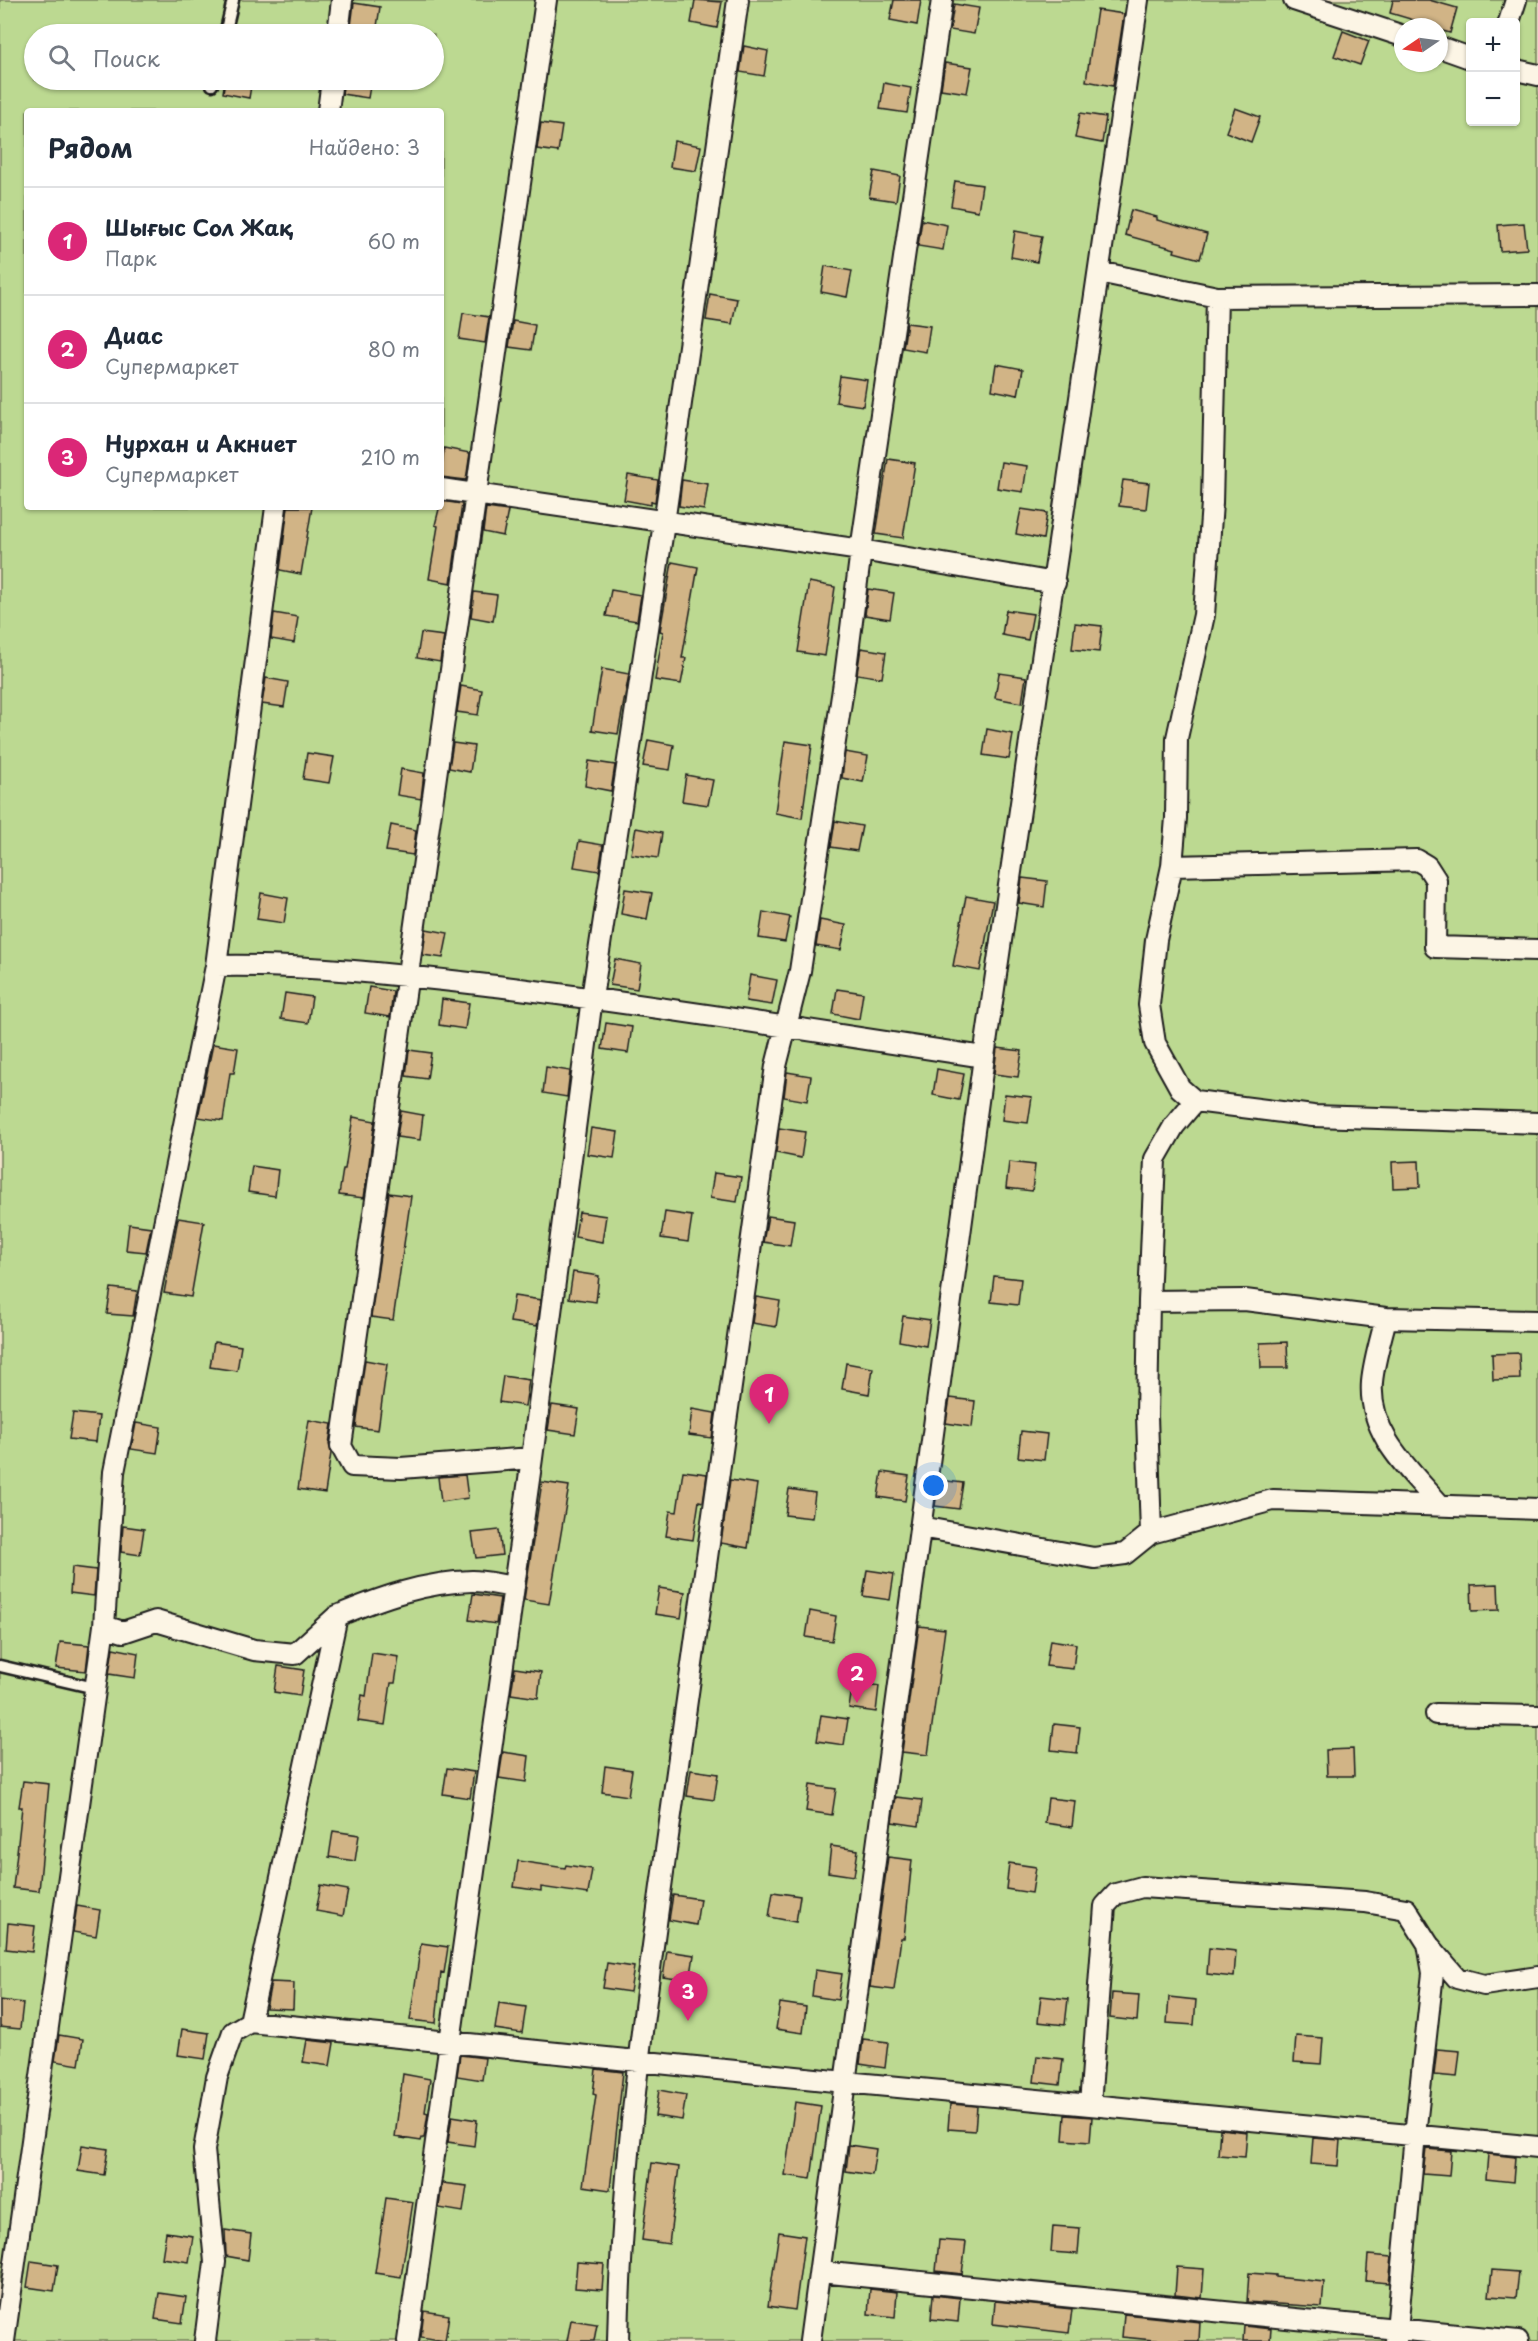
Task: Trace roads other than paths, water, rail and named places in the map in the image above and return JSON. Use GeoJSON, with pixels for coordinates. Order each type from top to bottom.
{"type":"FeatureCollection","features":[{"type":"Feature","properties":{"kind":"street"},"geometry":{"type":"LineString","coordinates":[[339,24],[342,0]]}},
{"type":"Feature","properties":{"kind":"street"},"geometry":{"type":"LineString","coordinates":[[532,1458],[401,1468],[352,1466],[341,1446],[546,0]]}},
{"type":"Feature","properties":{"kind":"street"},"geometry":{"type":"LineString","coordinates":[[408,2341],[532,1458],[592,998],[664,523],[738,0]]}},
{"type":"Feature","properties":{"kind":"street"},"geometry":{"type":"LineString","coordinates":[[618,2341],[619,2275],[638,2061],[776,1066],[800,971],[845,676],[861,550],[942,0]]}},
{"type":"Feature","properties":{"kind":"street"},"geometry":{"type":"LineString","coordinates":[[810,2341],[984,1057],[1055,583],[1138,0]]}},
{"type":"Feature","properties":{"kind":"street"},"geometry":{"type":"LineString","coordinates":[[1294,0],[1325,5],[1394,32]]}},
{"type":"Feature","properties":{"kind":"street"},"geometry":{"type":"LineString","coordinates":[[1510,18],[1516,0]]}},
{"type":"Feature","properties":{"kind":"street"},"geometry":{"type":"LineString","coordinates":[[1448,50],[1466,57]]}},
{"type":"Feature","properties":{"kind":"street"},"geometry":{"type":"LineString","coordinates":[[1520,71],[1538,75]]}},
{"type":"Feature","properties":{"kind":"street"},"geometry":{"type":"LineString","coordinates":[[328,108],[331,90]]}},
{"type":"Feature","properties":{"kind":"street"},"geometry":{"type":"LineString","coordinates":[[1099,272],[1217,297],[1538,295]]}},
{"type":"Feature","properties":{"kind":"street"},"geometry":{"type":"LineString","coordinates":[[1217,297],[1212,503],[1204,615],[1177,738],[1176,818],[1172,866],[1156,940],[1149,1005],[1155,1043],[1180,1088],[1196,1101],[1313,1116],[1538,1123]]}},
{"type":"Feature","properties":{"kind":"street"},"geometry":{"type":"LineString","coordinates":[[444,489],[861,550],[1055,583]]}},
{"type":"Feature","properties":{"kind":"street"},"geometry":{"type":"LineString","coordinates":[[4,2341],[104,1626],[114,1472],[216,966],[276,510]]}},
{"type":"Feature","properties":{"kind":"street"},"geometry":{"type":"LineString","coordinates":[[1172,866],[1417,860],[1427,866],[1436,880],[1435,946],[1538,950]]}},
{"type":"Feature","properties":{"kind":"street"},"geometry":{"type":"LineString","coordinates":[[216,966],[270,965],[407,976],[592,998],[984,1057]]}},
{"type":"Feature","properties":{"kind":"street"},"geometry":{"type":"LineString","coordinates":[[1151,1533],[1147,1416],[1155,1159],[1174,1126],[1196,1101]]}},
{"type":"Feature","properties":{"kind":"street"},"geometry":{"type":"LineString","coordinates":[[1149,1301],[1245,1300],[1386,1318],[1538,1321]]}},
{"type":"Feature","properties":{"kind":"street"},"geometry":{"type":"LineString","coordinates":[[1386,1318],[1372,1383],[1376,1419],[1390,1447],[1440,1505]]}},
{"type":"Feature","properties":{"kind":"street"},"geometry":{"type":"LineString","coordinates":[[920,1527],[1094,1558],[1125,1554],[1151,1533],[1273,1500],[1538,1509]]}},
{"type":"Feature","properties":{"kind":"street"},"geometry":{"type":"LineString","coordinates":[[104,1626],[123,1632],[156,1621],[254,1650],[295,1654],[337,1616],[384,1596],[438,1584],[474,1581],[514,1587]]}},
{"type":"Feature","properties":{"kind":"street"},"geometry":{"type":"LineString","coordinates":[[250,2022],[337,1616]]}},
{"type":"Feature","properties":{"kind":"street"},"geometry":{"type":"LineString","coordinates":[[1436,1714],[1538,1716]]}},
{"type":"Feature","properties":{"kind":"street"},"geometry":{"type":"LineString","coordinates":[[1090,2105],[1106,1906],[1116,1894],[1142,1887],[1365,1902],[1406,1909],[1428,1944],[1458,1978],[1484,1985],[1538,1977]]}},
{"type":"Feature","properties":{"kind":"street"},"geometry":{"type":"LineString","coordinates":[[1397,2336],[1415,2135],[1433,1973],[1428,1944]]}},
{"type":"Feature","properties":{"kind":"street"},"geometry":{"type":"LineString","coordinates":[[205,2341],[214,2262],[204,2150],[218,2077],[233,2032],[250,2022],[845,2082],[1538,2147]]}},
{"type":"Feature","properties":{"kind":"street"},"geometry":{"type":"LineString","coordinates":[[819,2272],[1397,2336],[1518,2341]]}},
{"type":"Feature","properties":{"kind":"lane"},"geometry":{"type":"LineString","coordinates":[[227,24],[233,0]]}},
{"type":"Feature","properties":{"kind":"lane"},"geometry":{"type":"LineString","coordinates":[[0,1666],[95,1688]]}},
{"type":"Feature","properties":{"kind":"place","name":"Шығыс Сол Жақ"},"geometry":{"type":"Point","coordinates":[769,1424]}},
{"type":"Feature","properties":{"kind":"place","name":"Диас"},"geometry":{"type":"Point","coordinates":[857,1703]}},
{"type":"Feature","properties":{"kind":"place","name":"Нурхан и Акниет"},"geometry":{"type":"Point","coordinates":[688,2021]}}]}
